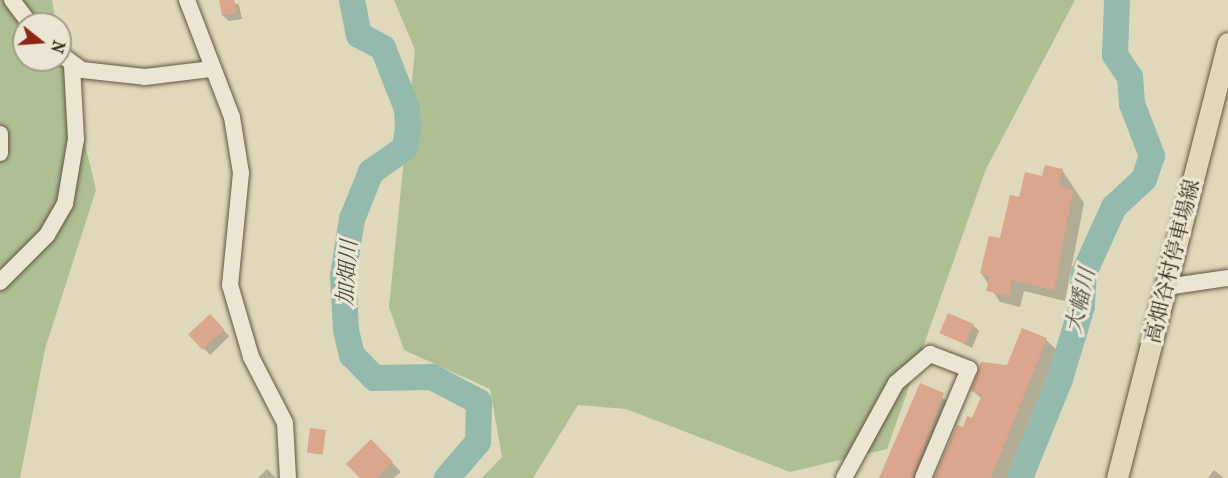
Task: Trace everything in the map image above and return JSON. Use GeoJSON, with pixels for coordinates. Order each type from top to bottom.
{"type":"FeatureCollection","features":[{"type":"Feature","properties":{"kind":"main road","name":"高畑谷村停車場線"},"geometry":{"type":"LineString","coordinates":[[1117,478],[1228,43]]}},
{"type":"Feature","properties":{"kind":"street"},"geometry":{"type":"LineString","coordinates":[[187,0],[211,69],[232,117],[241,173],[230,285],[251,357],[285,423],[288,478]]}},
{"type":"Feature","properties":{"kind":"street"},"geometry":{"type":"LineString","coordinates":[[72,60],[145,77],[211,69]]}},
{"type":"Feature","properties":{"kind":"street"},"geometry":{"type":"LineString","coordinates":[[0,282],[47,235],[65,204],[75,139],[67,72]]}},
{"type":"Feature","properties":{"kind":"street"},"geometry":{"type":"LineString","coordinates":[[0,134],[0,153]]}},
{"type":"Feature","properties":{"kind":"street"},"geometry":{"type":"LineString","coordinates":[[1166,287],[1228,278]]}},
{"type":"Feature","properties":{"kind":"street"},"geometry":{"type":"LineString","coordinates":[[844,478],[896,382],[930,354],[969,369],[923,478]]}},
{"type":"Feature","properties":{"kind":"green space"},"geometry":{"type":"Polygon","coordinates":[[[0,0],[52,0],[54,12],[12,12],[12,72],[68,72],[96,190],[45,349],[20,478],[0,478],[0,0]]]}},
{"type":"Feature","properties":{"kind":"green space"},"geometry":{"type":"Polygon","coordinates":[[[394,0],[1075,0],[986,169],[887,449],[790,472],[626,409],[578,405],[533,478],[482,478],[502,457],[490,389],[404,350],[389,307],[415,50],[394,0]]]}},
{"type":"Feature","properties":{"kind":"building"},"geometry":{"type":"Polygon","coordinates":[[[219,0],[234,0],[237,13],[222,16],[219,0]]]}},
{"type":"Feature","properties":{"kind":"building"},"geometry":{"type":"Polygon","coordinates":[[[1045,165],[1063,169],[1059,186],[1073,190],[1054,290],[1012,280],[1009,296],[986,291],[990,276],[980,273],[989,236],[1000,238],[1010,195],[1019,197],[1025,172],[1042,176],[1045,165]]]}},
{"type":"Feature","properties":{"kind":"building"},"geometry":{"type":"Polygon","coordinates":[[[948,313],[974,324],[965,344],[939,333],[948,313]]]}},
{"type":"Feature","properties":{"kind":"building"},"geometry":{"type":"Polygon","coordinates":[[[210,314],[224,329],[202,350],[188,334],[210,314]]]}},
{"type":"Feature","properties":{"kind":"building"},"geometry":{"type":"Polygon","coordinates":[[[1022,328],[1047,338],[991,478],[934,478],[957,425],[963,427],[967,416],[972,418],[982,395],[971,391],[981,362],[1007,365],[1022,328]]]}},
{"type":"Feature","properties":{"kind":"building"},"geometry":{"type":"Polygon","coordinates":[[[920,383],[944,393],[913,478],[879,478],[920,383]]]}},
{"type":"Feature","properties":{"kind":"building"},"geometry":{"type":"Polygon","coordinates":[[[310,428],[326,430],[323,455],[307,453],[310,428]]]}},
{"type":"Feature","properties":{"kind":"building"},"geometry":{"type":"Polygon","coordinates":[[[371,439],[393,462],[377,478],[360,478],[346,464],[371,439]]]}},
{"type":"Feature","properties":{"kind":"waterway","name":"加畑川"},"geometry":{"type":"LineString","coordinates":[[352,0],[359,35],[383,48],[407,109],[408,128],[405,148],[371,172],[352,219],[343,276],[346,330],[352,355],[374,378],[432,377],[479,402],[478,442],[447,478]]}},
{"type":"Feature","properties":{"kind":"waterway","name":"大幡川"},"geometry":{"type":"LineString","coordinates":[[1020,478],[1060,379],[1082,306],[1084,273],[1114,207],[1144,179],[1152,156],[1132,104],[1130,77],[1115,55],[1117,0]]}}]}
